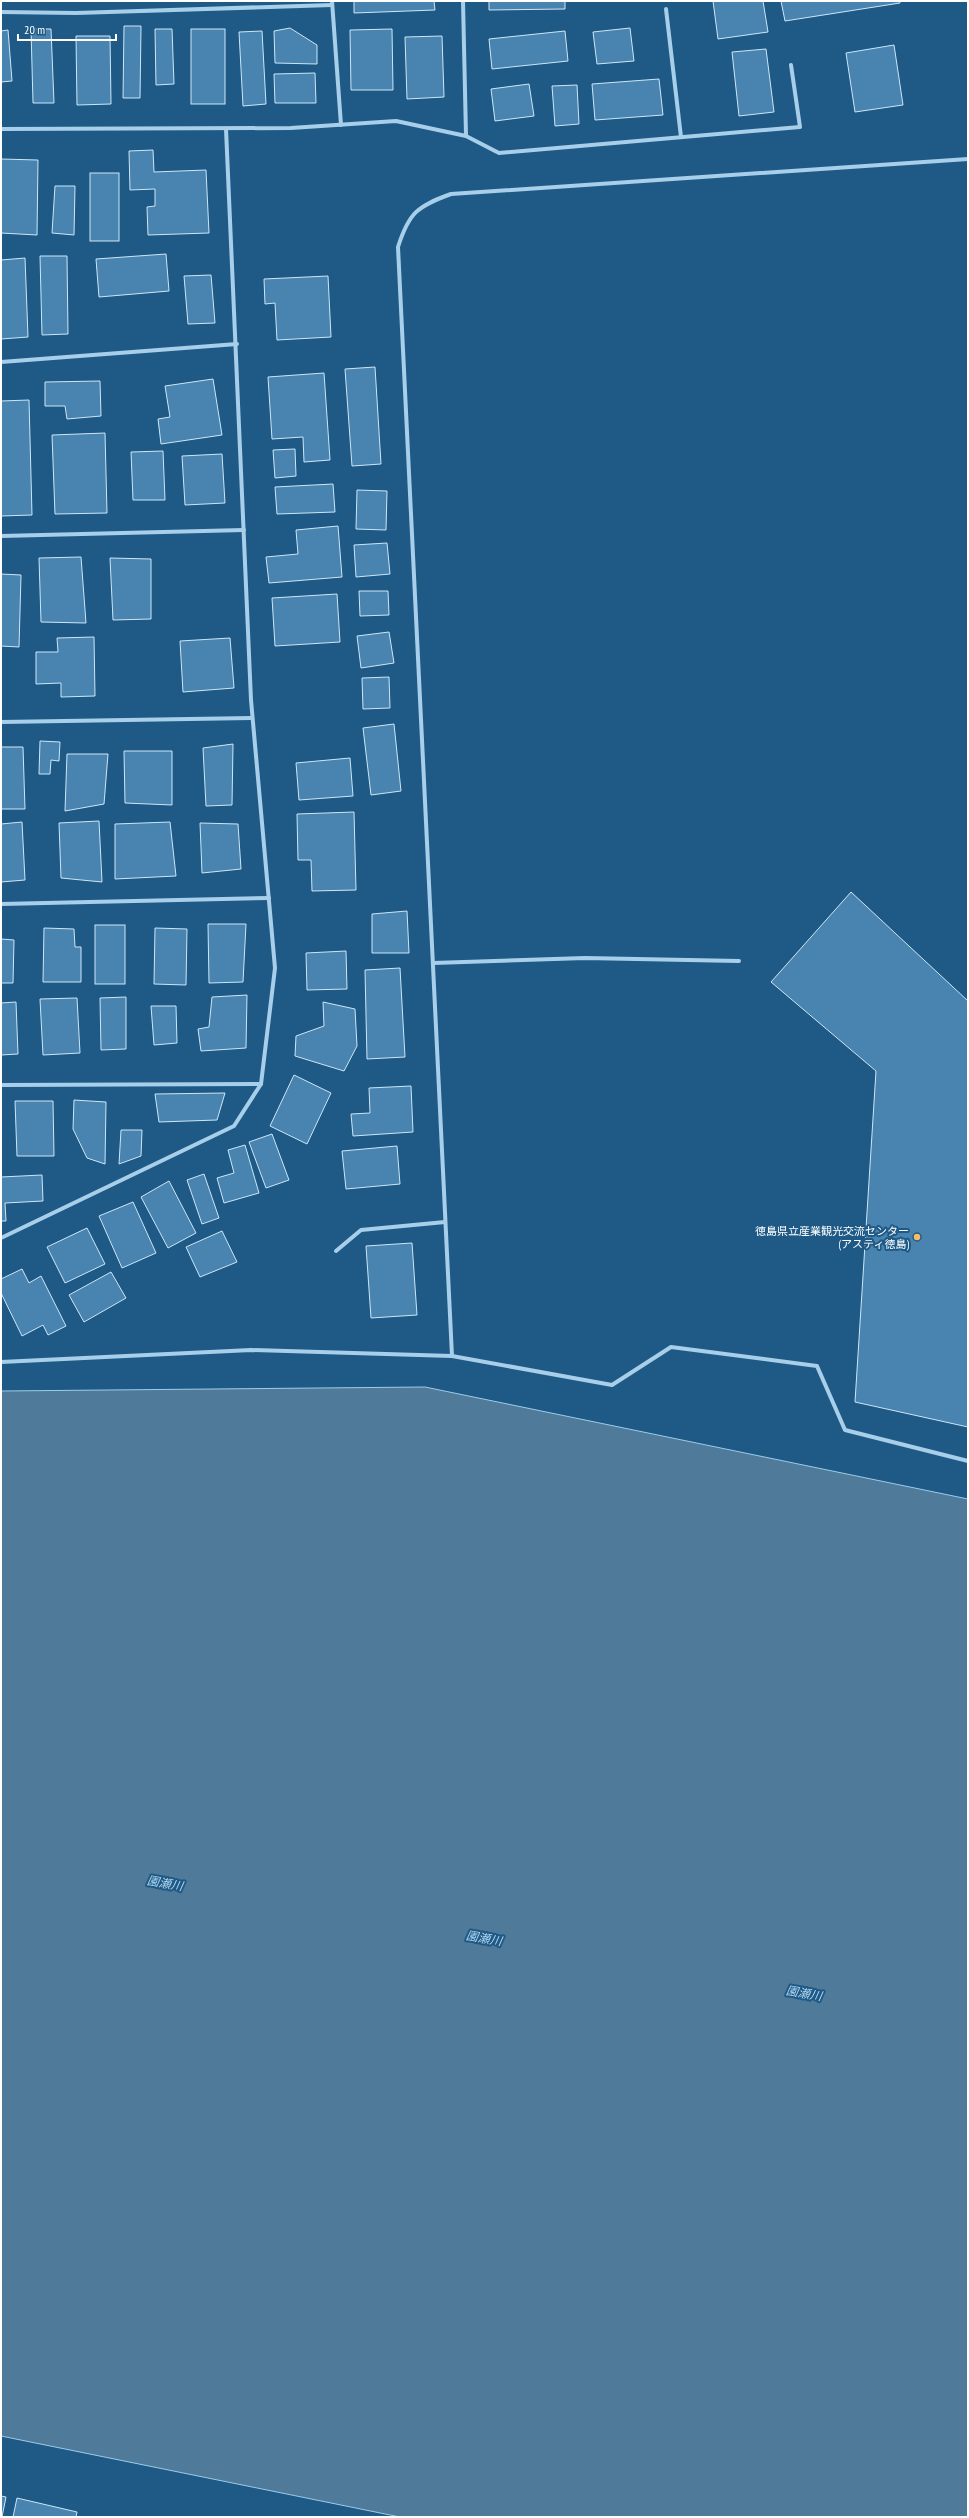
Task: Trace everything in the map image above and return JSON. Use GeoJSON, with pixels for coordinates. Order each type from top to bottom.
{"type":"FeatureCollection","features":[{"type":"Feature","properties":{"kind":"street"},"geometry":{"type":"LineString","coordinates":[[463,1],[466,136]]}},
{"type":"Feature","properties":{"kind":"street"},"geometry":{"type":"LineString","coordinates":[[1,12],[76,13],[332,3],[341,125]]}},
{"type":"Feature","properties":{"kind":"street"},"geometry":{"type":"LineString","coordinates":[[666,9],[681,138]]}},
{"type":"Feature","properties":{"kind":"street"},"geometry":{"type":"LineString","coordinates":[[1,129],[226,129],[341,125],[396,121],[466,136],[499,153],[800,127],[791,65]]}},
{"type":"Feature","properties":{"kind":"street"},"geometry":{"type":"LineString","coordinates":[[1,1238],[234,1126],[261,1084],[275,968],[252,718],[226,129]]}},
{"type":"Feature","properties":{"kind":"street"},"geometry":{"type":"LineString","coordinates":[[452,1356],[398,247],[409,219],[424,204],[451,194],[968,159]]}},
{"type":"Feature","properties":{"kind":"street"},"geometry":{"type":"LineString","coordinates":[[1,362],[236,344]]}},
{"type":"Feature","properties":{"kind":"street"},"geometry":{"type":"LineString","coordinates":[[1,536],[244,530]]}},
{"type":"Feature","properties":{"kind":"street"},"geometry":{"type":"LineString","coordinates":[[1,722],[252,718]]}},
{"type":"Feature","properties":{"kind":"street"},"geometry":{"type":"LineString","coordinates":[[1,904],[269,898]]}},
{"type":"Feature","properties":{"kind":"street"},"geometry":{"type":"LineString","coordinates":[[433,964],[585,958],[739,961]]}},
{"type":"Feature","properties":{"kind":"street"},"geometry":{"type":"LineString","coordinates":[[1,1085],[261,1084]]}},
{"type":"Feature","properties":{"kind":"street"},"geometry":{"type":"LineString","coordinates":[[336,1251],[360,1230],[445,1222]]}},
{"type":"Feature","properties":{"kind":"street"},"geometry":{"type":"LineString","coordinates":[[1,1362],[251,1350],[452,1356],[612,1385],[671,1347],[817,1366],[845,1430],[968,1461]]}},
{"type":"Feature","properties":{"kind":"water","name":"園瀬川"},"geometry":{"type":"Polygon","coordinates":[[[425,1387],[968,1499],[968,2517],[400,2517],[1,2436],[1,1391],[425,1387]]]}},
{"type":"Feature","properties":{"kind":"building"},"geometry":{"type":"Polygon","coordinates":[[[354,1],[434,1],[435,10],[354,13],[354,1]]]}},
{"type":"Feature","properties":{"kind":"building"},"geometry":{"type":"Polygon","coordinates":[[[489,1],[565,1],[565,9],[489,10],[489,1]]]}},
{"type":"Feature","properties":{"kind":"building"},"geometry":{"type":"Polygon","coordinates":[[[713,1],[763,1],[768,32],[718,39],[713,1]]]}},
{"type":"Feature","properties":{"kind":"building"},"geometry":{"type":"Polygon","coordinates":[[[781,1],[900,1],[900,3],[785,21],[781,1]]]}},
{"type":"Feature","properties":{"kind":"building"},"geometry":{"type":"Polygon","coordinates":[[[124,26],[141,26],[140,98],[123,98],[124,26]]]}},
{"type":"Feature","properties":{"kind":"building"},"geometry":{"type":"Polygon","coordinates":[[[290,28],[317,45],[317,64],[275,63],[274,31],[290,28]]]}},
{"type":"Feature","properties":{"kind":"building"},"geometry":{"type":"Polygon","coordinates":[[[630,28],[634,61],[597,64],[593,32],[630,28]]]}},
{"type":"Feature","properties":{"kind":"building"},"geometry":{"type":"Polygon","coordinates":[[[31,29],[51,29],[54,103],[33,103],[31,29]]]}},
{"type":"Feature","properties":{"kind":"building"},"geometry":{"type":"Polygon","coordinates":[[[155,29],[172,29],[174,84],[156,85],[155,29]]]}},
{"type":"Feature","properties":{"kind":"building"},"geometry":{"type":"Polygon","coordinates":[[[191,29],[225,29],[225,104],[191,104],[191,29]]]}},
{"type":"Feature","properties":{"kind":"building"},"geometry":{"type":"Polygon","coordinates":[[[392,29],[393,90],[351,90],[350,30],[392,29]]]}},
{"type":"Feature","properties":{"kind":"building"},"geometry":{"type":"Polygon","coordinates":[[[8,30],[12,81],[1,82],[1,31],[8,30]]]}},
{"type":"Feature","properties":{"kind":"building"},"geometry":{"type":"Polygon","coordinates":[[[262,31],[266,104],[243,106],[239,32],[262,31]]]}},
{"type":"Feature","properties":{"kind":"building"},"geometry":{"type":"Polygon","coordinates":[[[565,31],[568,61],[492,69],[489,39],[565,31]]]}},
{"type":"Feature","properties":{"kind":"building"},"geometry":{"type":"Polygon","coordinates":[[[76,36],[110,36],[111,104],[77,105],[76,36]]]}},
{"type":"Feature","properties":{"kind":"building"},"geometry":{"type":"Polygon","coordinates":[[[442,36],[444,97],[407,99],[405,37],[442,36]]]}},
{"type":"Feature","properties":{"kind":"building"},"geometry":{"type":"Polygon","coordinates":[[[894,45],[903,105],[855,112],[846,53],[894,45]]]}},
{"type":"Feature","properties":{"kind":"building"},"geometry":{"type":"Polygon","coordinates":[[[766,49],[774,112],[739,116],[732,52],[766,49]]]}},
{"type":"Feature","properties":{"kind":"building"},"geometry":{"type":"Polygon","coordinates":[[[315,73],[316,103],[275,103],[274,74],[315,73]]]}},
{"type":"Feature","properties":{"kind":"building"},"geometry":{"type":"Polygon","coordinates":[[[659,79],[663,115],[595,120],[592,84],[659,79]]]}},
{"type":"Feature","properties":{"kind":"building"},"geometry":{"type":"Polygon","coordinates":[[[529,84],[534,116],[495,121],[491,89],[529,84]]]}},
{"type":"Feature","properties":{"kind":"building"},"geometry":{"type":"Polygon","coordinates":[[[577,85],[579,124],[555,126],[552,86],[577,85]]]}},
{"type":"Feature","properties":{"kind":"building"},"geometry":{"type":"Polygon","coordinates":[[[153,150],[154,172],[206,170],[209,233],[148,235],[147,207],[155,206],[155,189],[130,190],[129,151],[153,150]]]}},
{"type":"Feature","properties":{"kind":"building"},"geometry":{"type":"Polygon","coordinates":[[[1,159],[38,160],[37,235],[1,233],[1,159]]]}},
{"type":"Feature","properties":{"kind":"building"},"geometry":{"type":"Polygon","coordinates":[[[90,173],[119,173],[119,241],[90,241],[90,173]]]}},
{"type":"Feature","properties":{"kind":"building"},"geometry":{"type":"Polygon","coordinates":[[[55,186],[75,186],[74,235],[52,233],[55,186]]]}},
{"type":"Feature","properties":{"kind":"building"},"geometry":{"type":"Polygon","coordinates":[[[166,254],[169,291],[99,297],[96,259],[166,254]]]}},
{"type":"Feature","properties":{"kind":"building"},"geometry":{"type":"Polygon","coordinates":[[[40,256],[67,256],[68,334],[42,335],[40,256]]]}},
{"type":"Feature","properties":{"kind":"building"},"geometry":{"type":"Polygon","coordinates":[[[25,258],[28,337],[1,339],[1,260],[25,258]]]}},
{"type":"Feature","properties":{"kind":"building"},"geometry":{"type":"Polygon","coordinates":[[[211,275],[215,323],[188,324],[184,276],[211,275]]]}},
{"type":"Feature","properties":{"kind":"building"},"geometry":{"type":"Polygon","coordinates":[[[328,276],[331,337],[277,340],[275,303],[265,304],[264,279],[328,276]]]}},
{"type":"Feature","properties":{"kind":"building"},"geometry":{"type":"Polygon","coordinates":[[[375,367],[381,464],[352,466],[345,369],[375,367]]]}},
{"type":"Feature","properties":{"kind":"building"},"geometry":{"type":"Polygon","coordinates":[[[324,373],[330,460],[304,462],[303,437],[272,439],[268,377],[324,373]]]}},
{"type":"Feature","properties":{"kind":"building"},"geometry":{"type":"Polygon","coordinates":[[[213,379],[222,435],[161,444],[158,419],[170,417],[165,386],[213,379]]]}},
{"type":"Feature","properties":{"kind":"building"},"geometry":{"type":"Polygon","coordinates":[[[100,381],[101,416],[67,419],[65,406],[45,406],[45,382],[100,381]]]}},
{"type":"Feature","properties":{"kind":"building"},"geometry":{"type":"Polygon","coordinates":[[[29,400],[32,515],[1,516],[1,401],[29,400]]]}},
{"type":"Feature","properties":{"kind":"building"},"geometry":{"type":"Polygon","coordinates":[[[105,433],[107,513],[55,514],[52,435],[105,433]]]}},
{"type":"Feature","properties":{"kind":"building"},"geometry":{"type":"Polygon","coordinates":[[[295,449],[296,476],[275,478],[273,450],[295,449]]]}},
{"type":"Feature","properties":{"kind":"building"},"geometry":{"type":"Polygon","coordinates":[[[163,451],[165,500],[133,500],[131,452],[163,451]]]}},
{"type":"Feature","properties":{"kind":"building"},"geometry":{"type":"Polygon","coordinates":[[[222,454],[225,503],[185,505],[182,456],[222,454]]]}},
{"type":"Feature","properties":{"kind":"building"},"geometry":{"type":"Polygon","coordinates":[[[333,484],[335,512],[277,514],[275,487],[333,484]]]}},
{"type":"Feature","properties":{"kind":"building"},"geometry":{"type":"Polygon","coordinates":[[[357,490],[387,491],[386,530],[356,529],[357,490]]]}},
{"type":"Feature","properties":{"kind":"building"},"geometry":{"type":"Polygon","coordinates":[[[338,526],[342,577],[269,583],[266,557],[298,554],[296,530],[338,526]]]}},
{"type":"Feature","properties":{"kind":"building"},"geometry":{"type":"Polygon","coordinates":[[[387,543],[390,574],[356,577],[354,545],[387,543]]]}},
{"type":"Feature","properties":{"kind":"building"},"geometry":{"type":"Polygon","coordinates":[[[81,557],[86,623],[41,622],[39,558],[81,557]]]}},
{"type":"Feature","properties":{"kind":"building"},"geometry":{"type":"Polygon","coordinates":[[[110,558],[151,559],[151,619],[113,620],[110,558]]]}},
{"type":"Feature","properties":{"kind":"building"},"geometry":{"type":"Polygon","coordinates":[[[1,574],[21,575],[19,647],[1,646],[1,574]]]}},
{"type":"Feature","properties":{"kind":"building"},"geometry":{"type":"Polygon","coordinates":[[[359,591],[388,591],[389,615],[360,616],[359,591]]]}},
{"type":"Feature","properties":{"kind":"building"},"geometry":{"type":"Polygon","coordinates":[[[337,594],[340,642],[275,646],[272,598],[337,594]]]}},
{"type":"Feature","properties":{"kind":"building"},"geometry":{"type":"Polygon","coordinates":[[[389,632],[394,663],[361,668],[357,636],[389,632]]]}},
{"type":"Feature","properties":{"kind":"building"},"geometry":{"type":"Polygon","coordinates":[[[94,637],[95,696],[61,697],[61,683],[36,684],[36,652],[58,652],[57,638],[94,637]]]}},
{"type":"Feature","properties":{"kind":"building"},"geometry":{"type":"Polygon","coordinates":[[[230,638],[234,688],[183,692],[180,641],[230,638]]]}},
{"type":"Feature","properties":{"kind":"building"},"geometry":{"type":"Polygon","coordinates":[[[389,677],[390,708],[363,709],[362,678],[389,677]]]}},
{"type":"Feature","properties":{"kind":"building"},"geometry":{"type":"Polygon","coordinates":[[[394,724],[401,791],[371,795],[363,728],[394,724]]]}},
{"type":"Feature","properties":{"kind":"building"},"geometry":{"type":"Polygon","coordinates":[[[40,741],[60,742],[59,761],[51,760],[50,774],[39,774],[40,741]]]}},
{"type":"Feature","properties":{"kind":"building"},"geometry":{"type":"Polygon","coordinates":[[[233,744],[232,805],[206,806],[203,748],[233,744]]]}},
{"type":"Feature","properties":{"kind":"building"},"geometry":{"type":"Polygon","coordinates":[[[1,747],[23,747],[25,809],[1,809],[1,747]]]}},
{"type":"Feature","properties":{"kind":"building"},"geometry":{"type":"Polygon","coordinates":[[[124,751],[172,751],[172,805],[125,803],[124,751]]]}},
{"type":"Feature","properties":{"kind":"building"},"geometry":{"type":"Polygon","coordinates":[[[67,754],[108,754],[104,804],[65,811],[67,754]]]}},
{"type":"Feature","properties":{"kind":"building"},"geometry":{"type":"Polygon","coordinates":[[[350,758],[353,796],[299,800],[296,763],[350,758]]]}},
{"type":"Feature","properties":{"kind":"building"},"geometry":{"type":"Polygon","coordinates":[[[354,812],[356,890],[312,891],[311,860],[298,860],[297,814],[354,812]]]}},
{"type":"Feature","properties":{"kind":"building"},"geometry":{"type":"Polygon","coordinates":[[[99,821],[102,882],[61,878],[59,823],[99,821]]]}},
{"type":"Feature","properties":{"kind":"building"},"geometry":{"type":"Polygon","coordinates":[[[22,822],[25,880],[1,882],[1,824],[22,822]]]}},
{"type":"Feature","properties":{"kind":"building"},"geometry":{"type":"Polygon","coordinates":[[[170,822],[176,876],[115,879],[115,824],[170,822]]]}},
{"type":"Feature","properties":{"kind":"building"},"geometry":{"type":"Polygon","coordinates":[[[200,823],[238,824],[241,869],[202,873],[200,823]]]}},
{"type":"Feature","properties":{"kind":"building","name":"徳島県立産業観光交流センター (アスティ徳島)"},"geometry":{"type":"Polygon","coordinates":[[[851,892],[968,1001],[968,1427],[855,1402],[876,1071],[771,982],[851,892]]]}},
{"type":"Feature","properties":{"kind":"building"},"geometry":{"type":"Polygon","coordinates":[[[407,911],[409,953],[372,953],[372,914],[407,911]]]}},
{"type":"Feature","properties":{"kind":"building"},"geometry":{"type":"Polygon","coordinates":[[[208,924],[246,924],[243,982],[209,983],[208,924]]]}},
{"type":"Feature","properties":{"kind":"building"},"geometry":{"type":"Polygon","coordinates":[[[95,925],[125,925],[125,984],[95,984],[95,925]]]}},
{"type":"Feature","properties":{"kind":"building"},"geometry":{"type":"Polygon","coordinates":[[[44,928],[74,929],[75,947],[81,947],[81,982],[43,982],[44,928]]]}},
{"type":"Feature","properties":{"kind":"building"},"geometry":{"type":"Polygon","coordinates":[[[155,928],[187,929],[186,985],[154,984],[155,928]]]}},
{"type":"Feature","properties":{"kind":"building"},"geometry":{"type":"Polygon","coordinates":[[[1,939],[14,940],[13,983],[1,983],[1,939]]]}},
{"type":"Feature","properties":{"kind":"building"},"geometry":{"type":"Polygon","coordinates":[[[346,951],[347,989],[307,990],[306,953],[346,951]]]}},
{"type":"Feature","properties":{"kind":"building"},"geometry":{"type":"Polygon","coordinates":[[[400,968],[405,1057],[367,1059],[365,970],[400,968]]]}},
{"type":"Feature","properties":{"kind":"building"},"geometry":{"type":"Polygon","coordinates":[[[247,995],[246,1048],[201,1051],[198,1029],[209,1027],[212,997],[247,995]]]}},
{"type":"Feature","properties":{"kind":"building"},"geometry":{"type":"Polygon","coordinates":[[[126,997],[126,1049],[101,1050],[100,998],[126,997]]]}},
{"type":"Feature","properties":{"kind":"building"},"geometry":{"type":"Polygon","coordinates":[[[77,998],[80,1053],[43,1055],[40,999],[77,998]]]}},
{"type":"Feature","properties":{"kind":"building"},"geometry":{"type":"Polygon","coordinates":[[[16,1002],[18,1054],[1,1055],[1,1003],[16,1002]]]}},
{"type":"Feature","properties":{"kind":"building"},"geometry":{"type":"Polygon","coordinates":[[[323,1002],[355,1009],[357,1046],[344,1071],[295,1056],[296,1036],[324,1026],[323,1002]]]}},
{"type":"Feature","properties":{"kind":"building"},"geometry":{"type":"Polygon","coordinates":[[[151,1006],[176,1006],[177,1043],[154,1045],[151,1006]]]}},
{"type":"Feature","properties":{"kind":"building"},"geometry":{"type":"Polygon","coordinates":[[[294,1075],[331,1093],[307,1144],[270,1126],[294,1075]]]}},
{"type":"Feature","properties":{"kind":"building"},"geometry":{"type":"Polygon","coordinates":[[[411,1086],[413,1132],[353,1136],[351,1114],[370,1113],[369,1088],[411,1086]]]}},
{"type":"Feature","properties":{"kind":"building"},"geometry":{"type":"Polygon","coordinates":[[[225,1093],[217,1120],[159,1122],[155,1094],[225,1093]]]}},
{"type":"Feature","properties":{"kind":"building"},"geometry":{"type":"Polygon","coordinates":[[[74,1100],[106,1102],[105,1164],[87,1158],[73,1129],[74,1100]]]}},
{"type":"Feature","properties":{"kind":"building"},"geometry":{"type":"Polygon","coordinates":[[[15,1101],[53,1101],[54,1156],[17,1156],[15,1101]]]}},
{"type":"Feature","properties":{"kind":"building"},"geometry":{"type":"Polygon","coordinates":[[[121,1130],[142,1130],[141,1156],[119,1164],[121,1130]]]}},
{"type":"Feature","properties":{"kind":"building"},"geometry":{"type":"Polygon","coordinates":[[[272,1134],[289,1180],[266,1188],[249,1142],[272,1134]]]}},
{"type":"Feature","properties":{"kind":"building"},"geometry":{"type":"Polygon","coordinates":[[[245,1145],[259,1193],[224,1203],[217,1178],[234,1173],[228,1150],[245,1145]]]}},
{"type":"Feature","properties":{"kind":"building"},"geometry":{"type":"Polygon","coordinates":[[[397,1146],[400,1184],[346,1189],[342,1151],[397,1146]]]}},
{"type":"Feature","properties":{"kind":"building"},"geometry":{"type":"Polygon","coordinates":[[[204,1174],[219,1218],[202,1224],[187,1180],[204,1174]]]}},
{"type":"Feature","properties":{"kind":"building"},"geometry":{"type":"Polygon","coordinates":[[[42,1175],[43,1201],[5,1203],[6,1221],[1,1221],[1,1177],[42,1175]]]}},
{"type":"Feature","properties":{"kind":"building"},"geometry":{"type":"Polygon","coordinates":[[[169,1181],[196,1233],[168,1248],[141,1197],[169,1181]]]}},
{"type":"Feature","properties":{"kind":"building"},"geometry":{"type":"Polygon","coordinates":[[[133,1202],[156,1253],[122,1268],[99,1216],[133,1202]]]}},
{"type":"Feature","properties":{"kind":"building"},"geometry":{"type":"Polygon","coordinates":[[[87,1228],[105,1264],[65,1283],[47,1247],[87,1228]]]}},
{"type":"Feature","properties":{"kind":"building"},"geometry":{"type":"Polygon","coordinates":[[[222,1231],[237,1262],[200,1277],[186,1247],[222,1231]]]}},
{"type":"Feature","properties":{"kind":"building"},"geometry":{"type":"Polygon","coordinates":[[[412,1243],[417,1315],[371,1318],[366,1246],[412,1243]]]}},
{"type":"Feature","properties":{"kind":"building"},"geometry":{"type":"Polygon","coordinates":[[[22,1269],[29,1283],[41,1276],[66,1326],[48,1335],[43,1325],[22,1336],[1,1293],[1,1279],[22,1269]]]}},
{"type":"Feature","properties":{"kind":"building"},"geometry":{"type":"Polygon","coordinates":[[[111,1272],[126,1298],[84,1322],[69,1295],[111,1272]]]}},
{"type":"Feature","properties":{"kind":"building"},"geometry":{"type":"Polygon","coordinates":[[[1,2496],[6,2497],[2,2517],[1,2517],[1,2496]]]}},
{"type":"Feature","properties":{"kind":"building"},"geometry":{"type":"Polygon","coordinates":[[[17,2498],[77,2512],[76,2517],[13,2517],[17,2498]]]}},
{"type":"Feature","properties":{"kind":"place","name":"徳島県立産業観光交流センター (アスティ徳島)"},"geometry":{"type":"Point","coordinates":[917,1237]}}]}
